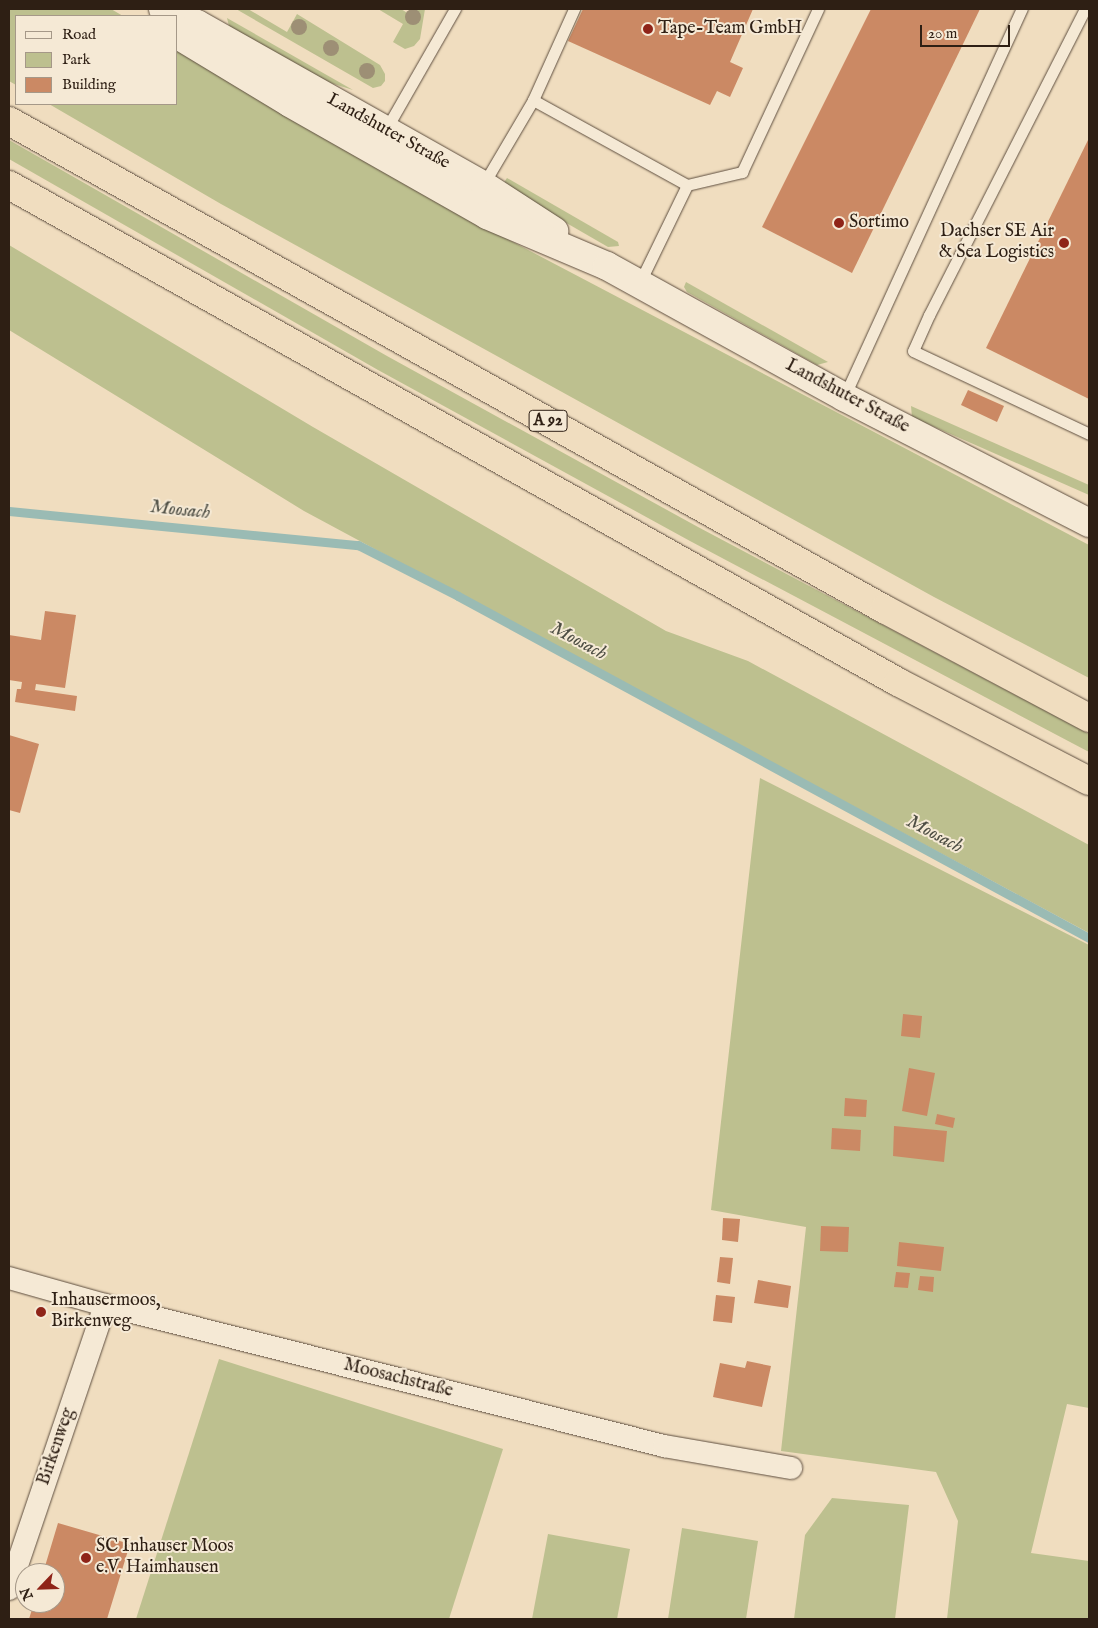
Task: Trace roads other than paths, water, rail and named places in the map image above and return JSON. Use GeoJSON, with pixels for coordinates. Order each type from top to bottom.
{"type":"FeatureCollection","features":[{"type":"Feature","properties":{"kind":"highway","name":"A 92"},"geometry":{"type":"LineString","coordinates":[[9,121],[875,604],[1089,718]]}},
{"type":"Feature","properties":{"kind":"highway"},"geometry":{"type":"LineString","coordinates":[[9,185],[864,663],[1089,781]]}},
{"type":"Feature","properties":{"kind":"main road","name":"Landshuter Straße"},"geometry":{"type":"LineString","coordinates":[[163,9],[177,15]]}},
{"type":"Feature","properties":{"kind":"main road","name":"Landshuter Straße"},"geometry":{"type":"LineString","coordinates":[[178,16],[197,24],[385,131],[483,184],[607,266],[639,284],[844,397],[1089,523]]}},
{"type":"Feature","properties":{"kind":"main road","name":"Landshuter Straße"},"geometry":{"type":"LineString","coordinates":[[178,35],[282,98],[487,215],[607,266]]}},
{"type":"Feature","properties":{"kind":"street","name":"Moosachstraße"},"geometry":{"type":"LineString","coordinates":[[9,1278],[105,1305],[664,1446],[791,1468]]}},
{"type":"Feature","properties":{"kind":"street","name":"Birkenweg"},"geometry":{"type":"LineString","coordinates":[[9,1589],[105,1305]]}},
{"type":"Feature","properties":{"kind":"lane"},"geometry":{"type":"LineString","coordinates":[[385,131],[455,9]]}},
{"type":"Feature","properties":{"kind":"lane"},"geometry":{"type":"LineString","coordinates":[[483,184],[533,100],[574,9]]}},
{"type":"Feature","properties":{"kind":"lane"},"geometry":{"type":"LineString","coordinates":[[533,100],[688,185],[742,172],[818,9]]}},
{"type":"Feature","properties":{"kind":"lane"},"geometry":{"type":"LineString","coordinates":[[844,397],[1022,9]]}},
{"type":"Feature","properties":{"kind":"lane"},"geometry":{"type":"LineString","coordinates":[[1085,9],[929,315],[913,351],[1089,434]]}},
{"type":"Feature","properties":{"kind":"lane"},"geometry":{"type":"LineString","coordinates":[[639,284],[688,185]]}},
{"type":"Feature","properties":{"kind":"waterway","name":"Moosach"},"geometry":{"type":"LineString","coordinates":[[9,511],[358,545],[458,596],[1089,938]]}},
{"type":"Feature","properties":{"kind":"place","name":"Tape-Team GmbH"},"geometry":{"type":"Point","coordinates":[648,29]}},
{"type":"Feature","properties":{"kind":"place","name":"Sortimo"},"geometry":{"type":"Point","coordinates":[839,223]}},
{"type":"Feature","properties":{"kind":"place","name":"Dachser SE Air & Sea Logistics"},"geometry":{"type":"Point","coordinates":[1064,243]}},
{"type":"Feature","properties":{"kind":"place","name":"Inhausermoos, Birkenweg"},"geometry":{"type":"Point","coordinates":[41,1312]}},
{"type":"Feature","properties":{"kind":"place","name":"SC Inhauser Moos e.V. Haimhausen"},"geometry":{"type":"Point","coordinates":[86,1558]}}]}
